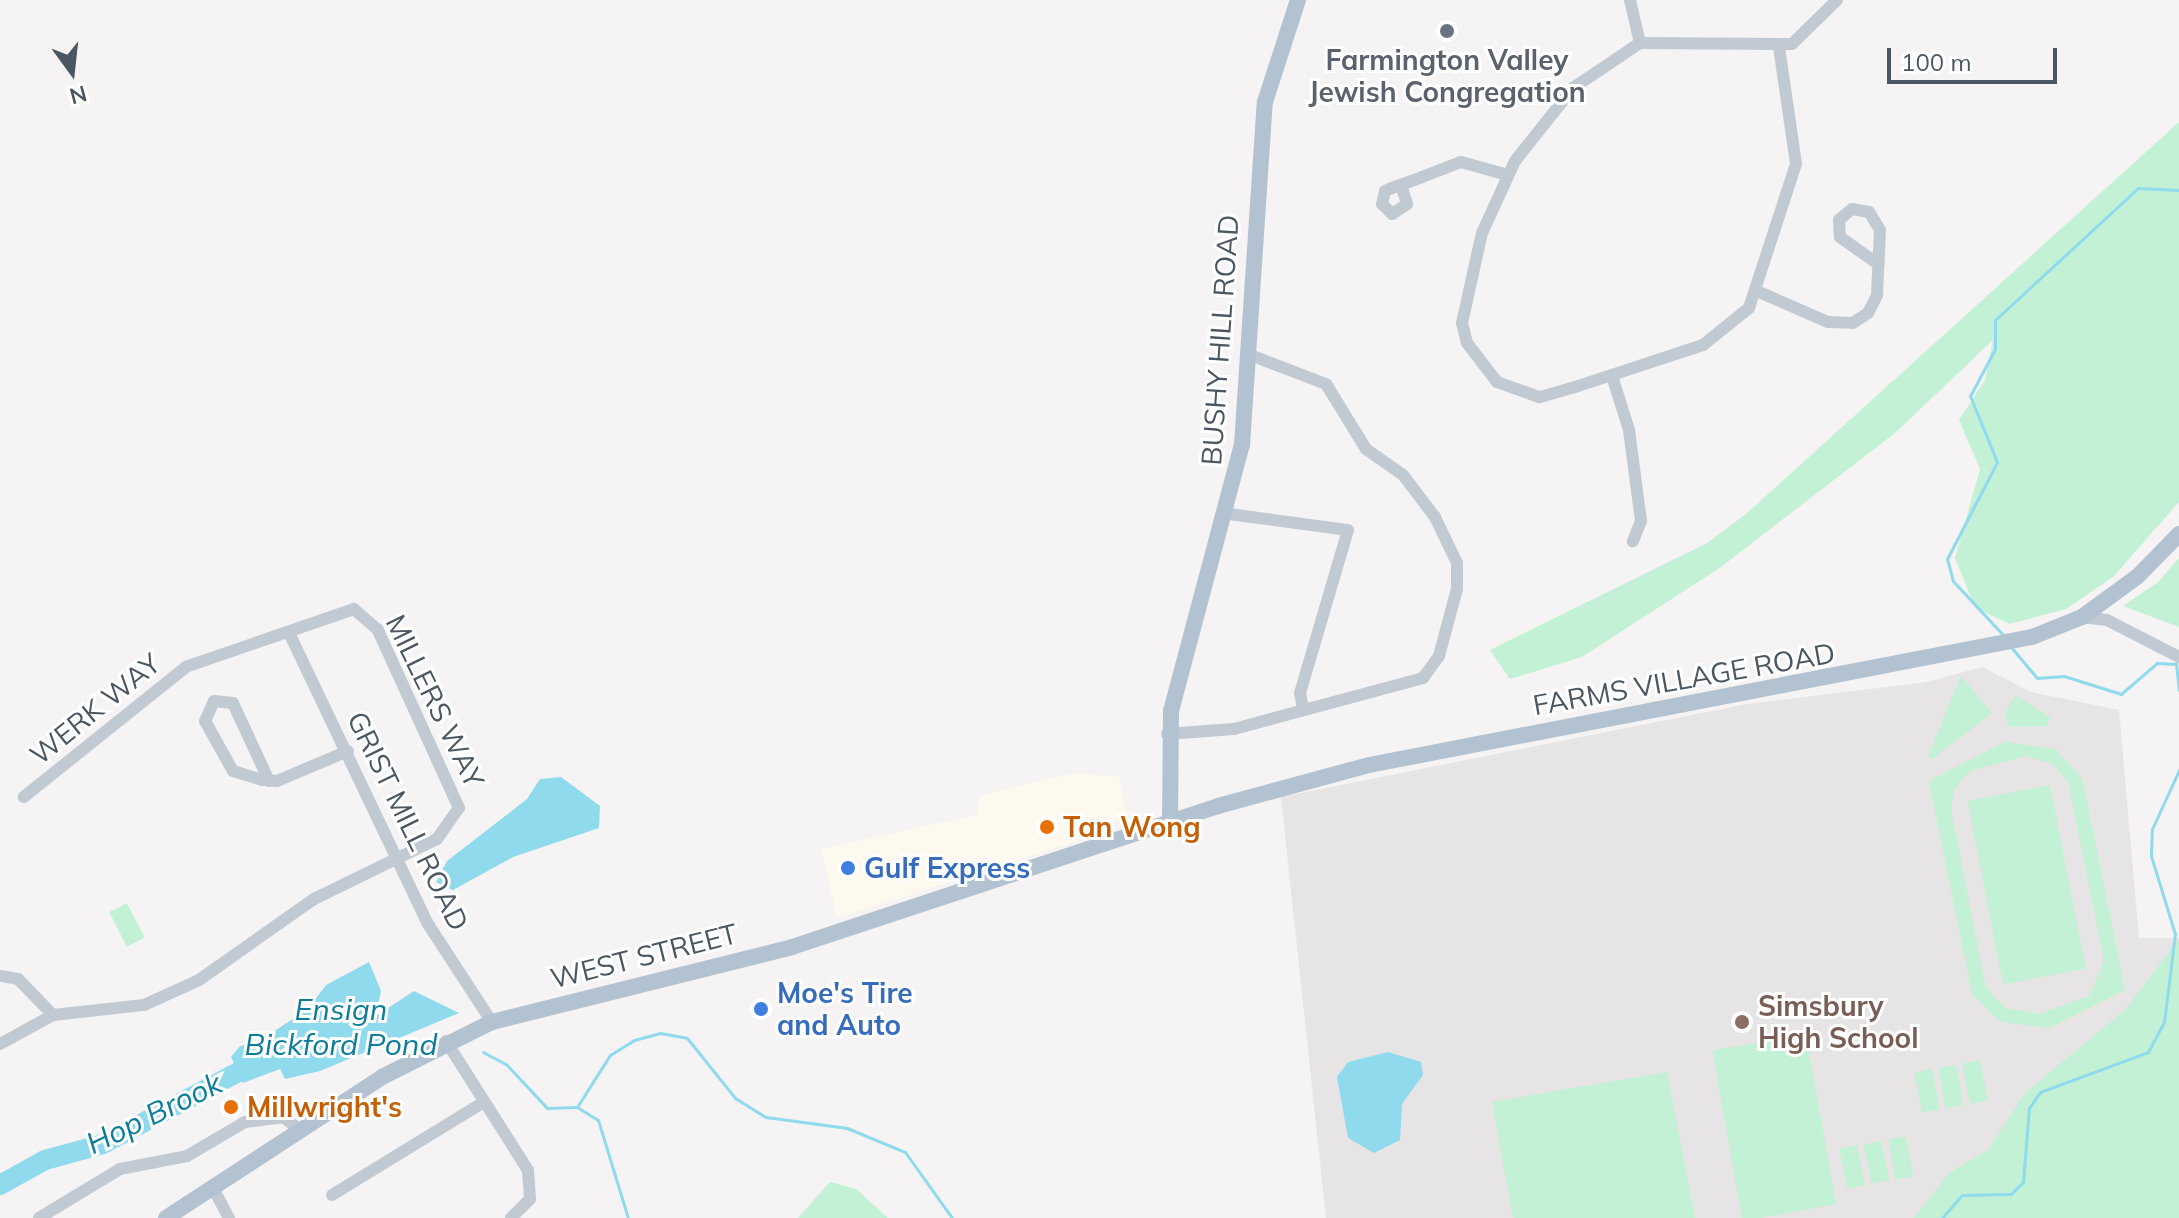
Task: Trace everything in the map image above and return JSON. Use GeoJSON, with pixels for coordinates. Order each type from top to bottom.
{"type":"FeatureCollection","features":[{"type":"Feature","properties":{"kind":"main road","name":"BUSHY HILL ROAD"},"geometry":{"type":"LineString","coordinates":[[1170,824],[1167,734],[1229,514],[1250,355],[1265,102],[1298,0]]}},
{"type":"Feature","properties":{"kind":"main road","name":"FARMS VILLAGE ROAD"},"geometry":{"type":"LineString","coordinates":[[1170,824],[1369,765],[1998,647],[2082,617],[2138,576],[2179,534]]}},
{"type":"Feature","properties":{"kind":"main road","name":"WEST STREET"},"geometry":{"type":"LineString","coordinates":[[166,1218],[299,1129],[446,1041],[492,1022],[792,947],[1170,824]]}},
{"type":"Feature","properties":{"kind":"street"},"geometry":{"type":"LineString","coordinates":[[1630,0],[1640,43]]}},
{"type":"Feature","properties":{"kind":"street"},"geometry":{"type":"LineString","coordinates":[[1779,47],[1796,164],[1759,292],[1720,336],[1612,376],[1539,397],[1497,382],[1467,343],[1462,323],[1482,233],[1508,175],[1573,88],[1640,43],[1779,47],[1809,32],[1837,0]]}},
{"type":"Feature","properties":{"kind":"street"},"geometry":{"type":"LineString","coordinates":[[1401,185],[1461,162],[1508,175]]}},
{"type":"Feature","properties":{"kind":"street"},"geometry":{"type":"LineString","coordinates":[[1759,292],[1812,319],[1853,323],[1874,305],[1878,264],[1877,220],[1860,208],[1844,213],[1844,242],[1878,264]]}},
{"type":"Feature","properties":{"kind":"street"},"geometry":{"type":"LineString","coordinates":[[1167,734],[1234,729],[1303,708],[1391,690],[1431,672],[1457,563],[1435,517],[1403,475],[1366,449],[1326,384],[1250,355]]}},
{"type":"Feature","properties":{"kind":"street"},"geometry":{"type":"LineString","coordinates":[[1612,376],[1629,430],[1641,521],[1633,541]]}},
{"type":"Feature","properties":{"kind":"street"},"geometry":{"type":"LineString","coordinates":[[1229,514],[1348,530],[1300,693],[1303,708]]}},
{"type":"Feature","properties":{"kind":"street","name":"MILLERS WAY"},"geometry":{"type":"LineString","coordinates":[[291,637],[343,610],[364,612],[412,699],[459,808],[451,829],[397,859]]}},
{"type":"Feature","properties":{"kind":"street"},"geometry":{"type":"LineString","coordinates":[[2082,617],[2107,620],[2179,657]]}},
{"type":"Feature","properties":{"kind":"street","name":"GRIST MILL ROAD"},"geometry":{"type":"LineString","coordinates":[[291,637],[428,924],[492,1022]]}},
{"type":"Feature","properties":{"kind":"street","name":"WERK WAY"},"geometry":{"type":"LineString","coordinates":[[24,797],[186,667],[291,637]]}},
{"type":"Feature","properties":{"kind":"street"},"geometry":{"type":"LineString","coordinates":[[269,781],[233,703],[214,701],[205,721],[226,762],[269,781],[348,751]]}},
{"type":"Feature","properties":{"kind":"street"},"geometry":{"type":"LineString","coordinates":[[0,1044],[53,1015],[160,1000],[314,899],[397,859]]}},
{"type":"Feature","properties":{"kind":"street"},"geometry":{"type":"LineString","coordinates":[[0,976],[18,979],[53,1015]]}},
{"type":"Feature","properties":{"kind":"street"},"geometry":{"type":"LineString","coordinates":[[446,1041],[482,1103],[518,1152],[533,1187],[511,1218]]}},
{"type":"Feature","properties":{"kind":"street"},"geometry":{"type":"LineString","coordinates":[[332,1195],[482,1103]]}},
{"type":"Feature","properties":{"kind":"street"},"geometry":{"type":"LineString","coordinates":[[39,1218],[120,1169],[163,1165],[245,1122],[283,1117],[299,1129]]}},
{"type":"Feature","properties":{"kind":"street"},"geometry":{"type":"LineString","coordinates":[[213,1188],[229,1218]]}},
{"type":"Feature","properties":{"kind":"shaded area","name":"Simsbury High School"},"geometry":{"type":"Polygon","coordinates":[[[1982,667],[2031,692],[2119,710],[2139,938],[2179,938],[2179,1106],[2001,1218],[1326,1218],[1281,797],[1742,705],[1927,682],[1982,667]]]}},
{"type":"Feature","properties":{"kind":"shaded area"},"geometry":{"type":"Polygon","coordinates":[[[1069,774],[1119,776],[1126,814],[1081,840],[837,918],[821,849],[976,815],[981,795],[1069,774]]]}},
{"type":"Feature","properties":{"kind":"green space"},"geometry":{"type":"Polygon","coordinates":[[[2179,122],[2179,502],[2113,577],[2066,609],[2010,624],[1975,608],[1955,558],[1980,469],[1959,420],[1985,380],[1993,340],[1895,433],[1721,567],[1582,657],[1510,679],[1490,650],[1707,543],[1746,514],[2179,122]]]}},
{"type":"Feature","properties":{"kind":"green space"},"geometry":{"type":"Polygon","coordinates":[[[2179,558],[2179,627],[2123,606],[2158,582],[2179,558]]]}},
{"type":"Feature","properties":{"kind":"green space"},"geometry":{"type":"Polygon","coordinates":[[[1961,676],[1992,713],[1932,759],[1928,756],[1961,676]]]}},
{"type":"Feature","properties":{"kind":"green space"},"geometry":{"type":"Polygon","coordinates":[[[2015,695],[2050,717],[2047,726],[2009,727],[2005,714],[2015,695]]]}},
{"type":"Feature","properties":{"kind":"green space"},"geometry":{"type":"Polygon","coordinates":[[[2005,742],[2055,749],[2082,777],[2125,990],[2049,1028],[2000,1022],[1972,994],[1929,781],[2005,742]],[[2025,756],[1970,771],[1954,789],[1951,809],[1986,988],[2006,1008],[2040,1014],[2089,996],[2104,961],[2068,782],[2053,764],[2025,756]]]}},
{"type":"Feature","properties":{"kind":"green space"},"geometry":{"type":"Polygon","coordinates":[[[2050,785],[2086,969],[2003,985],[1968,801],[2050,785]]]}},
{"type":"Feature","properties":{"kind":"green space"},"geometry":{"type":"Polygon","coordinates":[[[127,903],[145,938],[127,947],[109,912],[127,903]]]}},
{"type":"Feature","properties":{"kind":"green space"},"geometry":{"type":"Polygon","coordinates":[[[2179,939],[2179,1218],[1914,1218],[1949,1173],[1988,1150],[2025,1093],[2125,1010],[2179,939]]]}},
{"type":"Feature","properties":{"kind":"green space"},"geometry":{"type":"Polygon","coordinates":[[[1806,1034],[1836,1204],[1759,1218],[1742,1218],[1712,1050],[1806,1034]]]}},
{"type":"Feature","properties":{"kind":"green space"},"geometry":{"type":"Polygon","coordinates":[[[1980,1060],[1988,1100],[1970,1104],[1962,1063],[1980,1060]]]}},
{"type":"Feature","properties":{"kind":"green space"},"geometry":{"type":"Polygon","coordinates":[[[1956,1065],[1963,1105],[1945,1109],[1938,1068],[1956,1065]]]}},
{"type":"Feature","properties":{"kind":"green space"},"geometry":{"type":"Polygon","coordinates":[[[1932,1069],[1940,1109],[1922,1113],[1914,1072],[1932,1069]]]}},
{"type":"Feature","properties":{"kind":"green space"},"geometry":{"type":"Polygon","coordinates":[[[1667,1072],[1695,1218],[1513,1218],[1492,1102],[1667,1072]]]}},
{"type":"Feature","properties":{"kind":"green space"},"geometry":{"type":"Polygon","coordinates":[[[1906,1136],[1913,1176],[1895,1180],[1888,1139],[1906,1136]]]}},
{"type":"Feature","properties":{"kind":"green space"},"geometry":{"type":"Polygon","coordinates":[[[1881,1141],[1889,1180],[1872,1184],[1863,1145],[1881,1141]]]}},
{"type":"Feature","properties":{"kind":"green space"},"geometry":{"type":"Polygon","coordinates":[[[1857,1145],[1865,1185],[1847,1189],[1839,1148],[1857,1145]]]}},
{"type":"Feature","properties":{"kind":"green space"},"geometry":{"type":"Polygon","coordinates":[[[830,1182],[856,1189],[888,1218],[798,1218],[830,1182]]]}},
{"type":"Feature","properties":{"kind":"water"},"geometry":{"type":"Polygon","coordinates":[[[561,777],[600,806],[599,828],[513,857],[453,890],[436,882],[447,861],[527,799],[540,779],[561,777]]]}},
{"type":"Feature","properties":{"kind":"water","name":"Ensign Bickford Pond"},"geometry":{"type":"Polygon","coordinates":[[[369,962],[381,991],[376,1016],[414,991],[459,1013],[320,1071],[285,1079],[280,1069],[243,1083],[231,1057],[240,1046],[257,1042],[307,1010],[326,985],[369,962]]]}},
{"type":"Feature","properties":{"kind":"water"},"geometry":{"type":"Polygon","coordinates":[[[1388,1052],[1421,1062],[1423,1075],[1402,1104],[1400,1140],[1374,1153],[1348,1138],[1337,1077],[1348,1062],[1388,1052]]]}},
{"type":"Feature","properties":{"kind":"waterway"},"geometry":{"type":"LineString","coordinates":[[2005,637],[1953,581],[1947,559],[1997,462],[1970,396],[1995,349],[1995,320],[2138,188],[2179,190]]}},
{"type":"Feature","properties":{"kind":"waterway"},"geometry":{"type":"LineString","coordinates":[[2011,647],[2037,678],[2064,676],[2121,694],[2157,663],[2175,664]]}},
{"type":"Feature","properties":{"kind":"waterway","name":"Hop Brook"},"geometry":{"type":"LineString","coordinates":[[2176,663],[2179,690]]}},
{"type":"Feature","properties":{"kind":"waterway","name":"Hop Brook"},"geometry":{"type":"LineString","coordinates":[[1942,1218],[1962,1195],[2011,1194],[2023,1182],[2029,1108],[2040,1092],[2148,1052],[2164,1022],[2175,934],[2151,856],[2152,829],[2179,770]]}},
{"type":"Feature","properties":{"kind":"waterway","name":"Hop Brook"},"geometry":{"type":"LineString","coordinates":[[483,1052],[506,1064],[547,1108],[577,1107],[610,1055],[634,1040],[660,1033],[687,1038],[735,1098],[766,1117],[847,1128],[905,1152],[952,1218]]}},
{"type":"Feature","properties":{"kind":"waterway","name":"Hop Brook"},"geometry":{"type":"LineString","coordinates":[[0,1185],[45,1160],[103,1144],[261,1060]]}},
{"type":"Feature","properties":{"kind":"waterway"},"geometry":{"type":"LineString","coordinates":[[577,1107],[598,1120],[628,1218]]}},
{"type":"Feature","properties":{"kind":"place","name":"Farmington Valley Jewish Congregation"},"geometry":{"type":"Point","coordinates":[1447,31]}},
{"type":"Feature","properties":{"kind":"place","name":"Tan Wong"},"geometry":{"type":"Point","coordinates":[1047,827]}},
{"type":"Feature","properties":{"kind":"place","name":"Gulf Express"},"geometry":{"type":"Point","coordinates":[848,868]}},
{"type":"Feature","properties":{"kind":"place","name":"Moe's Tire and Auto"},"geometry":{"type":"Point","coordinates":[761,1009]}},
{"type":"Feature","properties":{"kind":"place","name":"Simsbury High School"},"geometry":{"type":"Point","coordinates":[1742,1022]}},
{"type":"Feature","properties":{"kind":"place","name":"Millwright's"},"geometry":{"type":"Point","coordinates":[231,1107]}}]}
